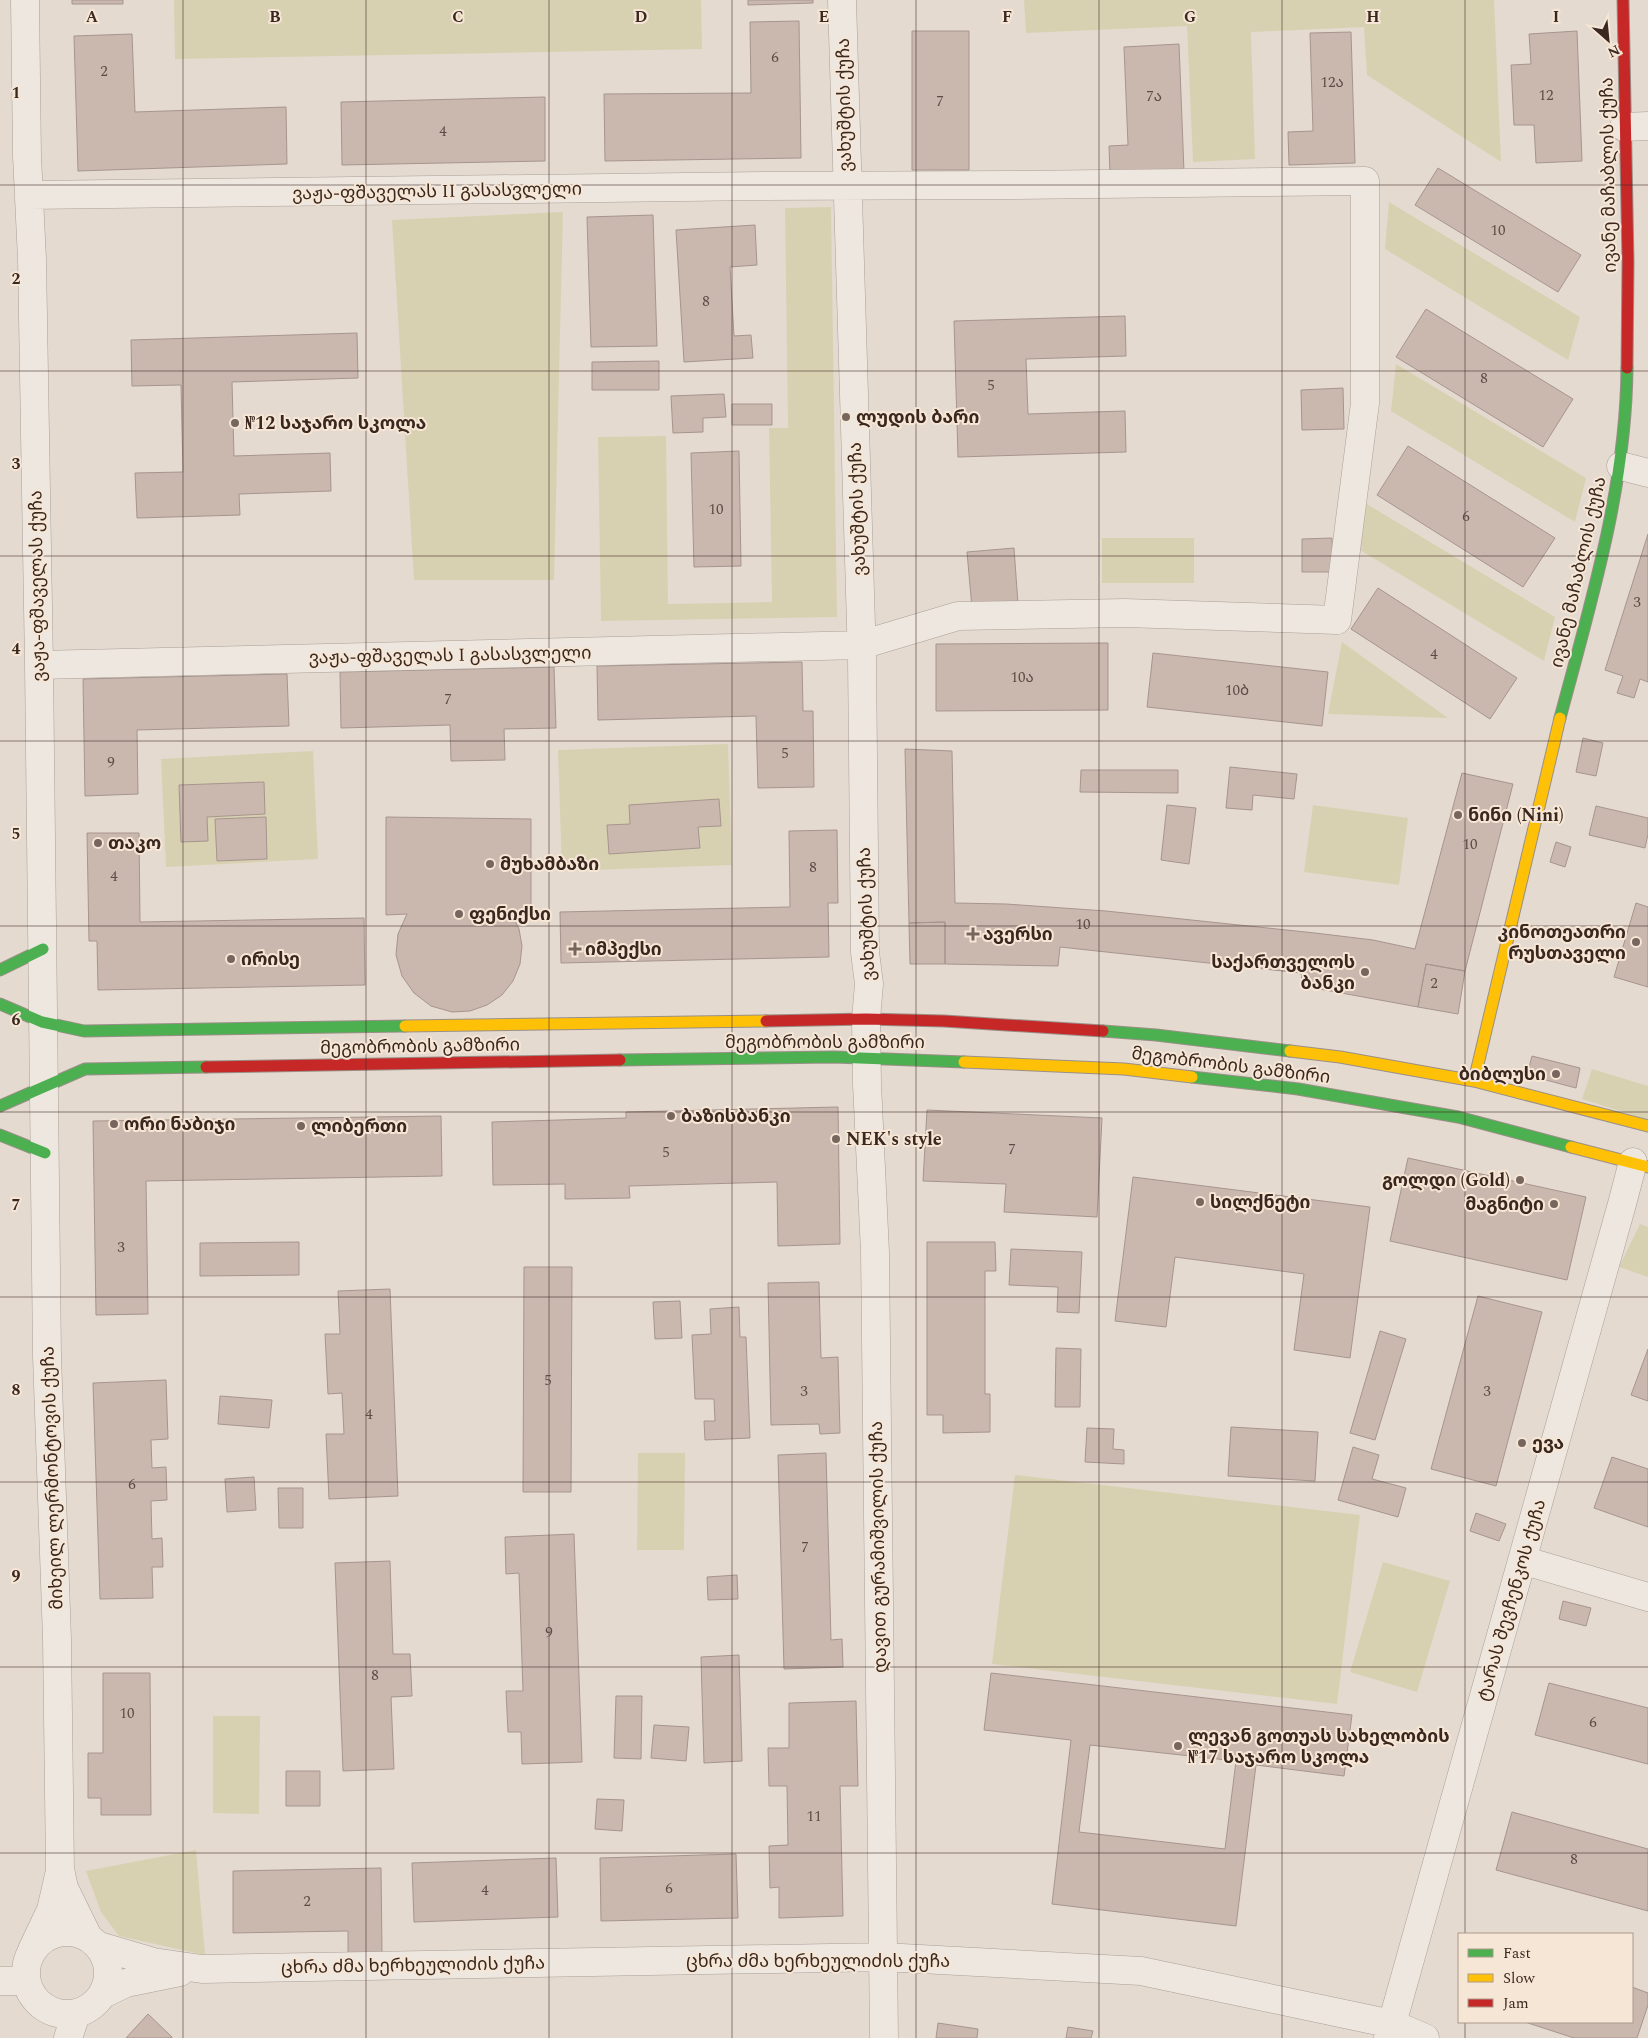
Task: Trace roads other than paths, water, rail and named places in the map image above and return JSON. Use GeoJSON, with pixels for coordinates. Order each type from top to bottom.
{"type":"FeatureCollection","features":[{"type":"Feature","properties":{"kind":"main road","name":"ივანე მაჩაბლის ქუჩა"},"geometry":{"type":"LineString","coordinates":[[1474,1081],[1547,768],[1601,565],[1621,466],[1627,409],[1628,262],[1636,127],[1623,0]]}},
{"type":"Feature","properties":{"kind":"main road"},"geometry":{"type":"LineString","coordinates":[[0,970],[42,949]]}},
{"type":"Feature","properties":{"kind":"main road","name":"მეგობრობის გამზირი"},"geometry":{"type":"LineString","coordinates":[[0,1004],[42,1022],[84,1031],[126,1032],[866,1019],[944,1021],[1156,1035],[1340,1057],[1474,1081],[1648,1126]]}},
{"type":"Feature","properties":{"kind":"main road","name":"მეგობრობის გამზირი"},"geometry":{"type":"LineString","coordinates":[[0,1106],[85,1069],[867,1057],[1124,1069],[1298,1089],[1458,1117],[1640,1164]]}},
{"type":"Feature","properties":{"kind":"main road"},"geometry":{"type":"LineString","coordinates":[[0,1135],[45,1153]]}},
{"type":"Feature","properties":{"kind":"street","name":"ვაჟა-ფშაველას ქუჩა"},"geometry":{"type":"LineString","coordinates":[[25,0],[32,259],[44,1087]]}},
{"type":"Feature","properties":{"kind":"street","name":"ვახუშტის ქუჩა"},"geometry":{"type":"LineString","coordinates":[[842,0],[861,645],[865,952],[869,984],[866,1019],[867,1057]]}},
{"type":"Feature","properties":{"kind":"street","name":"ვაჟა-ფშაველას II გასასვლელი"},"geometry":{"type":"LineString","coordinates":[[29,196],[846,185],[1012,186],[1366,181],[1365,403],[1337,620],[1125,613],[958,616],[861,645]]}},
{"type":"Feature","properties":{"kind":"street"},"geometry":{"type":"LineString","coordinates":[[1621,466],[1648,473]]}},
{"type":"Feature","properties":{"kind":"street","name":"ვაჟა-ფშაველას I გასასვლელი"},"geometry":{"type":"LineString","coordinates":[[39,665],[861,645]]}},
{"type":"Feature","properties":{"kind":"street","name":"დავით გურამიშვილის ქუჩა"},"geometry":{"type":"LineString","coordinates":[[867,1057],[875,1252],[884,2038]]}},
{"type":"Feature","properties":{"kind":"street","name":"მიხეილ ლერმონტოვის ქუჩა"},"geometry":{"type":"LineString","coordinates":[[44,1087],[47,1356],[57,1639],[60,1869],[64,1888],[93,1941]]}},
{"type":"Feature","properties":{"kind":"street","name":"ტარას შევჩენკოს ქუჩა"},"geometry":{"type":"LineString","coordinates":[[1390,2031],[1622,1204],[1640,1164]]}},
{"type":"Feature","properties":{"kind":"street"},"geometry":{"type":"LineString","coordinates":[[1522,1560],[1648,1597]]}},
{"type":"Feature","properties":{"kind":"street","name":"მიხეილ ლერმონტოვის ქუჩა"},"geometry":{"type":"LineString","coordinates":[[32,1950],[51,1910],[60,1869]]}},
{"type":"Feature","properties":{"kind":"street"},"geometry":{"type":"LineString","coordinates":[[69,1931],[93,1941],[107,1960],[109,1976],[103,1994],[72,2026],[47,2010],[36,2001],[28,1990],[13,1981],[32,1950],[49,1936],[69,1931]]}},
{"type":"Feature","properties":{"kind":"street","name":"ცხრა ძმა ხერხეულიძის ქუჩა"},"geometry":{"type":"LineString","coordinates":[[93,1941],[153,1962],[202,1968],[884,1958],[1141,1971],[1426,2038]]}},
{"type":"Feature","properties":{"kind":"street","name":"ცხრა ძმა ხერხეულიძის ქუჩა"},"geometry":{"type":"LineString","coordinates":[[103,1994],[126,1983],[202,1968]]}},
{"type":"Feature","properties":{"kind":"place","name":"ლუდის ბარი"},"geometry":{"type":"Point","coordinates":[846,417]}},
{"type":"Feature","properties":{"kind":"place","name":"№12 საჯარო სკოლა"},"geometry":{"type":"Point","coordinates":[235,423]}},
{"type":"Feature","properties":{"kind":"place","name":"ნინი (Nini)"},"geometry":{"type":"Point","coordinates":[1458,815]}},
{"type":"Feature","properties":{"kind":"place","name":"თაკო"},"geometry":{"type":"Point","coordinates":[98,843]}},
{"type":"Feature","properties":{"kind":"place","name":"მუხამბაზი"},"geometry":{"type":"Point","coordinates":[490,864]}},
{"type":"Feature","properties":{"kind":"place","name":"ფენიქსი"},"geometry":{"type":"Point","coordinates":[459,914]}},
{"type":"Feature","properties":{"kind":"place","name":"ავერსი"},"geometry":{"type":"Point","coordinates":[973,934]}},
{"type":"Feature","properties":{"kind":"place","name":"კინოთეათრი რუსთაველი"},"geometry":{"type":"Point","coordinates":[1636,942]}},
{"type":"Feature","properties":{"kind":"place","name":"იმპექსი"},"geometry":{"type":"Point","coordinates":[575,949]}},
{"type":"Feature","properties":{"kind":"place","name":"ირისე"},"geometry":{"type":"Point","coordinates":[231,959]}},
{"type":"Feature","properties":{"kind":"place","name":"საქართველოს ბანკი"},"geometry":{"type":"Point","coordinates":[1365,972]}},
{"type":"Feature","properties":{"kind":"place","name":"ბიბლუსი"},"geometry":{"type":"Point","coordinates":[1556,1074]}},
{"type":"Feature","properties":{"kind":"place","name":"ბაზისბანკი"},"geometry":{"type":"Point","coordinates":[671,1116]}},
{"type":"Feature","properties":{"kind":"place","name":"ორი ნაბიჯი"},"geometry":{"type":"Point","coordinates":[114,1124]}},
{"type":"Feature","properties":{"kind":"place","name":"ლიბერთი"},"geometry":{"type":"Point","coordinates":[301,1126]}},
{"type":"Feature","properties":{"kind":"place","name":"NEK's style"},"geometry":{"type":"Point","coordinates":[836,1139]}},
{"type":"Feature","properties":{"kind":"place","name":"გოლდი (Gold)"},"geometry":{"type":"Point","coordinates":[1520,1180]}},
{"type":"Feature","properties":{"kind":"place","name":"სილქნეტი"},"geometry":{"type":"Point","coordinates":[1200,1202]}},
{"type":"Feature","properties":{"kind":"place","name":"მაგნიტი"},"geometry":{"type":"Point","coordinates":[1554,1204]}},
{"type":"Feature","properties":{"kind":"place","name":"ევა"},"geometry":{"type":"Point","coordinates":[1522,1443]}},
{"type":"Feature","properties":{"kind":"place","name":"ლევან გოთუას სახელობის №17 საჯარო სკოლა"},"geometry":{"type":"Point","coordinates":[1178,1746]}}]}
